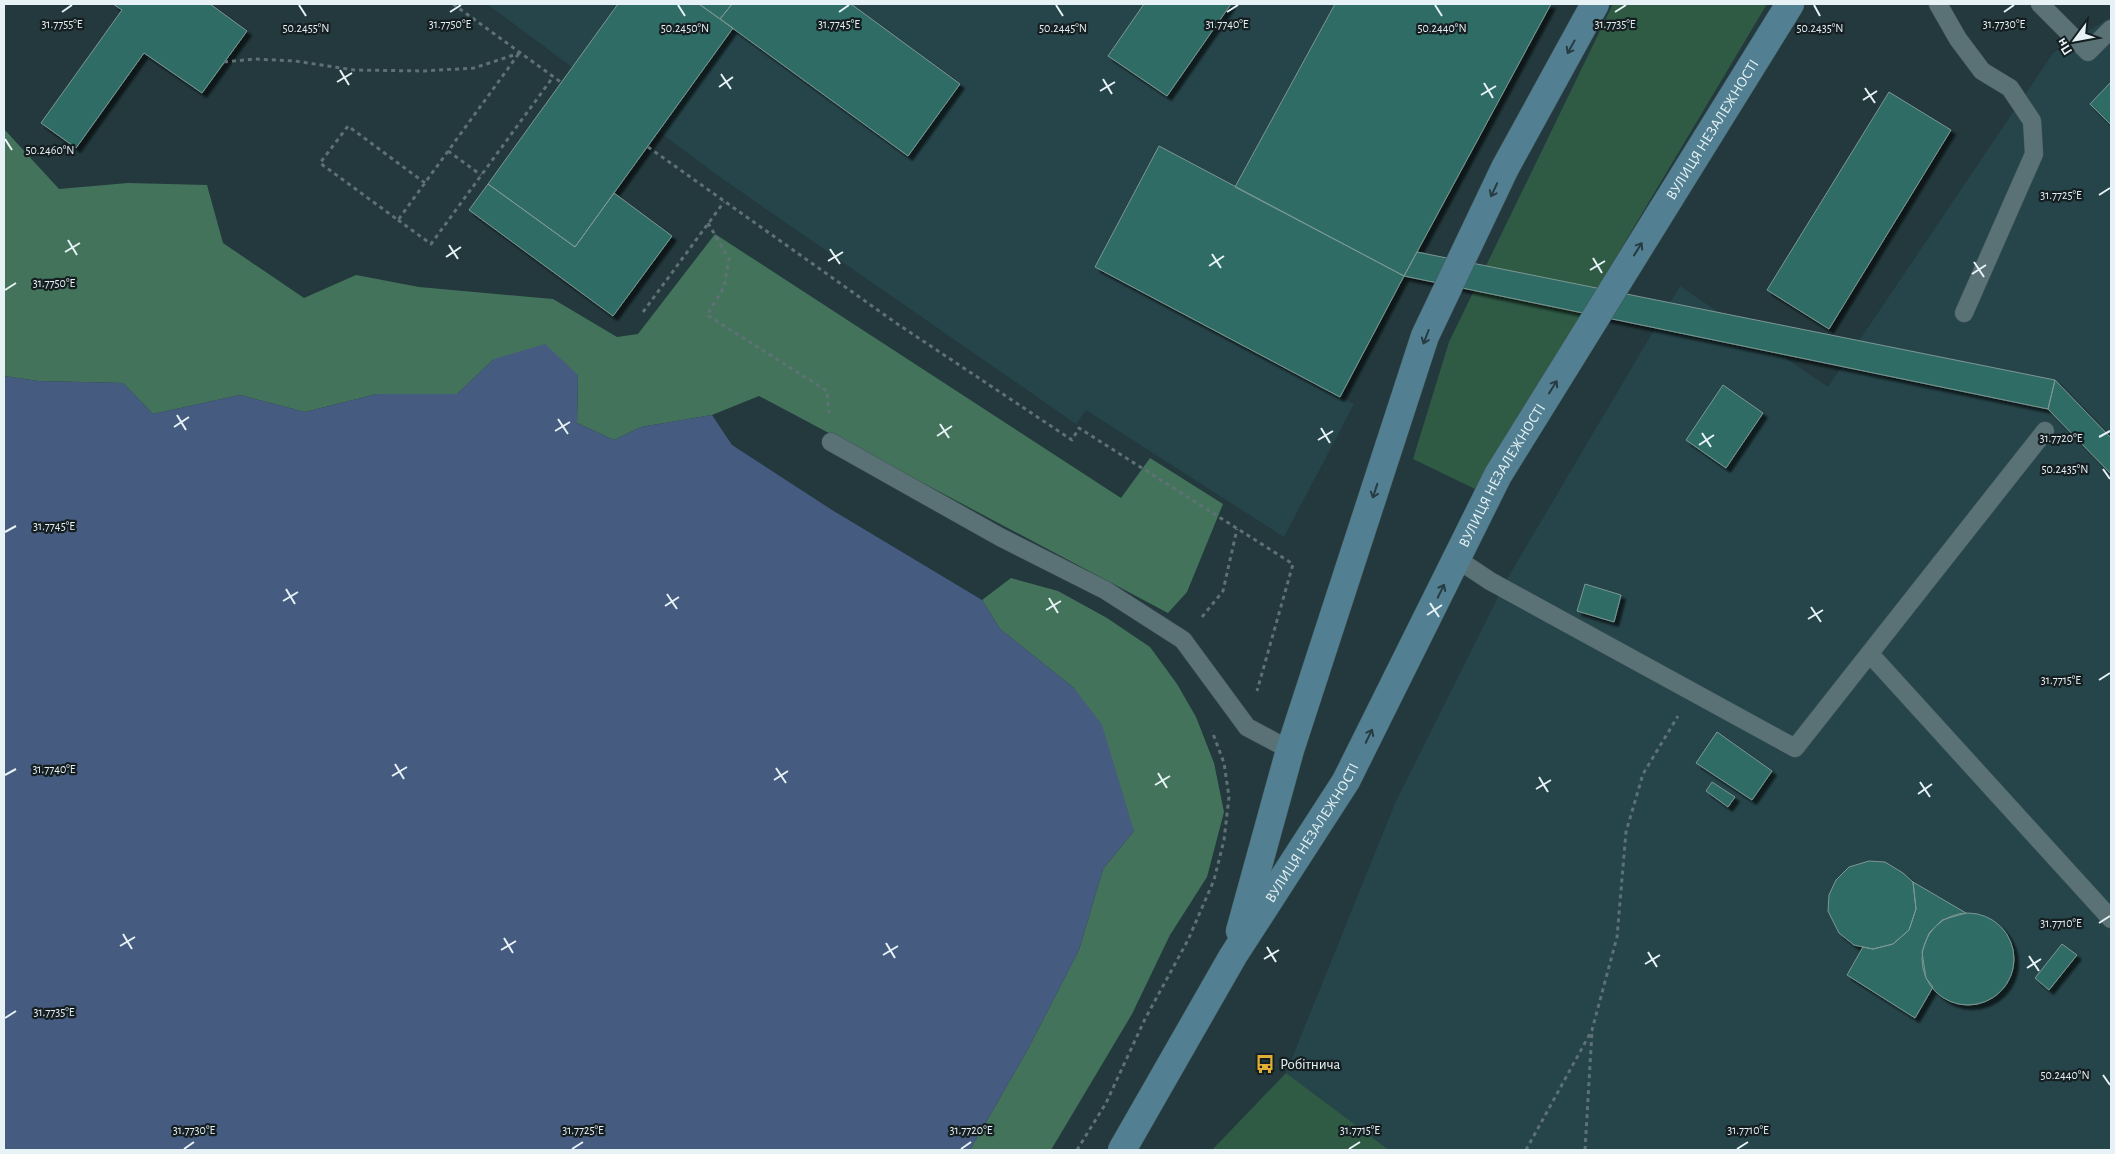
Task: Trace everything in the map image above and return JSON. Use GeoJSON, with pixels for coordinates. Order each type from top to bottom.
{"type":"FeatureCollection","features":[{"type":"Feature","properties":{"kind":"main road","name":"ВУЛИЦЯ НЕЗАЛЕЖНОСТІ"},"geometry":{"type":"LineString","coordinates":[[1233,956],[1290,750],[1425,336],[1505,168],[1594,4]]}},
{"type":"Feature","properties":{"kind":"main road","name":"ВУЛИЦЯ НЕЗАЛЕЖНОСТІ"},"geometry":{"type":"LineString","coordinates":[[1122,1150],[1233,956],[1346,781],[1498,475],[1790,4]]}},
{"type":"Feature","properties":{"kind":"lane"},"geometry":{"type":"LineString","coordinates":[[1938,4],[1958,39],[1982,71],[2010,88],[2032,122],[2034,154],[1964,313]]}},
{"type":"Feature","properties":{"kind":"lane"},"geometry":{"type":"LineString","coordinates":[[2040,4],[2088,52],[2111,28]]}},
{"type":"Feature","properties":{"kind":"lane"},"geometry":{"type":"LineString","coordinates":[[1457,559],[1498,585],[1795,748],[2045,432]]}},
{"type":"Feature","properties":{"kind":"lane"},"geometry":{"type":"LineString","coordinates":[[831,442],[1000,537],[1105,590],[1183,640],[1247,727],[1290,750]]}},
{"type":"Feature","properties":{"kind":"lane"},"geometry":{"type":"LineString","coordinates":[[1870,654],[2111,919]]}},
{"type":"Feature","properties":{"kind":"path"},"geometry":{"type":"LineString","coordinates":[[453,4],[562,83]]}},
{"type":"Feature","properties":{"kind":"path"},"geometry":{"type":"LineString","coordinates":[[224,62],[254,59],[295,61],[354,70],[424,72],[474,68],[520,52]]}},
{"type":"Feature","properties":{"kind":"path"},"geometry":{"type":"LineString","coordinates":[[398,220],[520,52]]}},
{"type":"Feature","properties":{"kind":"path"},"geometry":{"type":"LineString","coordinates":[[425,183],[348,126],[320,163],[431,244],[553,77]]}},
{"type":"Feature","properties":{"kind":"path"},"geometry":{"type":"LineString","coordinates":[[648,146],[896,323],[1072,440],[1079,428],[1293,564],[1247,727]]}},
{"type":"Feature","properties":{"kind":"path"},"geometry":{"type":"LineString","coordinates":[[448,151],[481,175]]}},
{"type":"Feature","properties":{"kind":"path"},"geometry":{"type":"LineString","coordinates":[[643,312],[724,202]]}},
{"type":"Feature","properties":{"kind":"path"},"geometry":{"type":"LineString","coordinates":[[708,224],[730,259],[724,287],[707,315],[827,391],[831,442]]}},
{"type":"Feature","properties":{"kind":"path"},"geometry":{"type":"LineString","coordinates":[[1183,640],[1223,591],[1237,529]]}},
{"type":"Feature","properties":{"kind":"path"},"geometry":{"type":"LineString","coordinates":[[1585,1150],[1592,1030],[1617,937],[1626,832],[1643,774],[1693,692]]}},
{"type":"Feature","properties":{"kind":"path"},"geometry":{"type":"LineString","coordinates":[[1077,1150],[1106,1102],[1145,1019],[1188,940],[1214,880],[1224,840],[1229,797],[1224,763],[1211,729]]}},
{"type":"Feature","properties":{"kind":"path"},"geometry":{"type":"LineString","coordinates":[[1526,1150],[1592,1030]]}},
{"type":"Feature","properties":{"kind":"shaded area"},"geometry":{"type":"Polygon","coordinates":[[[487,4],[1551,4],[1340,397],[1354,404],[1284,537],[1086,410],[1076,424],[720,177],[487,4]]]}},
{"type":"Feature","properties":{"kind":"shaded area"},"geometry":{"type":"Polygon","coordinates":[[[2111,17],[2111,1150],[1389,1150],[1286,1073],[1396,801],[1507,579],[1680,286],[1828,387],[2053,53],[2111,17]]]}},
{"type":"Feature","properties":{"kind":"green space"},"geometry":{"type":"Polygon","coordinates":[[[1613,4],[1767,4],[1477,490],[1413,459],[1449,342],[1613,4]]]}},
{"type":"Feature","properties":{"kind":"green space"},"geometry":{"type":"Polygon","coordinates":[[[4,129],[59,189],[128,183],[207,185],[223,243],[304,298],[356,275],[419,287],[553,299],[617,337],[638,334],[715,234],[1121,498],[1150,458],[1223,504],[1187,592],[1168,613],[759,396],[712,415],[641,427],[614,440],[577,423],[578,375],[494,359],[457,394],[377,394],[305,412],[240,395],[153,414],[123,383],[38,381],[4,376],[4,129]]]}},
{"type":"Feature","properties":{"kind":"green space"},"geometry":{"type":"Polygon","coordinates":[[[1011,578],[1058,591],[1107,618],[1150,647],[1177,684],[1196,717],[1214,763],[1224,812],[1207,877],[1170,935],[1132,1014],[1051,1150],[970,1150],[1028,1049],[1079,950],[1103,869],[1134,831],[1074,688],[1000,629],[982,600],[1011,578]]]}},
{"type":"Feature","properties":{"kind":"green space"},"geometry":{"type":"Polygon","coordinates":[[[1286,1073],[1389,1150],[1212,1150],[1286,1073]]]}},
{"type":"Feature","properties":{"kind":"water"},"geometry":{"type":"Polygon","coordinates":[[[545,344],[578,375],[577,423],[614,440],[641,427],[712,415],[732,445],[832,510],[982,600],[1000,629],[1074,688],[1102,725],[1134,831],[1103,869],[1079,950],[1028,1049],[970,1150],[4,1150],[4,376],[38,381],[123,383],[153,414],[240,395],[305,412],[377,394],[457,394],[494,359],[545,344]]]}},
{"type":"Feature","properties":{"kind":"building"},"geometry":{"type":"Polygon","coordinates":[[[113,4],[210,4],[247,31],[202,93],[144,53],[76,148],[41,123],[122,10],[113,4]]]}},
{"type":"Feature","properties":{"kind":"building"},"geometry":{"type":"Polygon","coordinates":[[[618,4],[699,4],[733,28],[575,247],[488,184],[618,4]]]}},
{"type":"Feature","properties":{"kind":"building"},"geometry":{"type":"Polygon","coordinates":[[[699,4],[732,4],[720,19],[699,4]]]}},
{"type":"Feature","properties":{"kind":"building"},"geometry":{"type":"Polygon","coordinates":[[[732,4],[851,4],[960,84],[908,156],[720,19],[732,4]]]}},
{"type":"Feature","properties":{"kind":"building"},"geometry":{"type":"Polygon","coordinates":[[[1144,4],[1231,4],[1167,96],[1108,56],[1144,4]]]}},
{"type":"Feature","properties":{"kind":"building"},"geometry":{"type":"Polygon","coordinates":[[[1335,4],[1551,4],[1404,276],[1235,187],[1335,4]]]}},
{"type":"Feature","properties":{"kind":"building"},"geometry":{"type":"Polygon","coordinates":[[[2111,82],[2111,125],[2090,104],[2111,82]]]}},
{"type":"Feature","properties":{"kind":"building"},"geometry":{"type":"Polygon","coordinates":[[[1889,92],[1951,130],[1829,329],[1767,290],[1889,92]]]}},
{"type":"Feature","properties":{"kind":"building"},"geometry":{"type":"Polygon","coordinates":[[[1159,146],[1404,276],[1340,397],[1095,267],[1159,146]]]}},
{"type":"Feature","properties":{"kind":"building"},"geometry":{"type":"Polygon","coordinates":[[[488,184],[575,247],[614,193],[672,236],[613,316],[469,210],[488,184]]]}},
{"type":"Feature","properties":{"kind":"building"},"geometry":{"type":"Polygon","coordinates":[[[1417,252],[2055,380],[2048,409],[1404,276],[1417,252]]]}},
{"type":"Feature","properties":{"kind":"building"},"geometry":{"type":"Polygon","coordinates":[[[2055,380],[2111,438],[2111,474],[2048,409],[2055,380]]]}},
{"type":"Feature","properties":{"kind":"building"},"geometry":{"type":"Polygon","coordinates":[[[1723,385],[1763,413],[1726,468],[1686,440],[1723,385]]]}},
{"type":"Feature","properties":{"kind":"building"},"geometry":{"type":"Polygon","coordinates":[[[1585,584],[1621,595],[1614,622],[1577,611],[1585,584]]]}},
{"type":"Feature","properties":{"kind":"building"},"geometry":{"type":"Polygon","coordinates":[[[1717,732],[1772,771],[1752,800],[1696,763],[1717,732]]]}},
{"type":"Feature","properties":{"kind":"building"},"geometry":{"type":"Polygon","coordinates":[[[1712,782],[1735,797],[1728,807],[1706,791],[1712,782]]]}},
{"type":"Feature","properties":{"kind":"building"},"geometry":{"type":"Polygon","coordinates":[[[1869,861],[1885,862],[1903,873],[1913,882],[1916,909],[1909,930],[1893,944],[1873,949],[1854,945],[1839,933],[1828,911],[1829,895],[1836,880],[1849,867],[1869,861]]]}},
{"type":"Feature","properties":{"kind":"building"},"geometry":{"type":"Polygon","coordinates":[[[1913,882],[1966,913],[1942,920],[1929,933],[1922,952],[1926,978],[1933,987],[1915,1018],[1847,975],[1863,947],[1873,949],[1893,944],[1909,930],[1916,909],[1913,882]]]}},
{"type":"Feature","properties":{"kind":"building"},"geometry":{"type":"Polygon","coordinates":[[[1968,913],[1985,917],[2000,927],[2010,942],[2014,959],[2010,976],[2000,991],[1985,1001],[1968,1005],[1951,1001],[1936,991],[1926,976],[1922,959],[1926,942],[1936,927],[1951,917],[1968,913]]]}},
{"type":"Feature","properties":{"kind":"building"},"geometry":{"type":"Polygon","coordinates":[[[2062,944],[2077,955],[2049,990],[2035,978],[2062,944]]]}},
{"type":"Feature","properties":{"kind":"place","name":"Робітнича"},"geometry":{"type":"Point","coordinates":[1265,1064]}}]}
